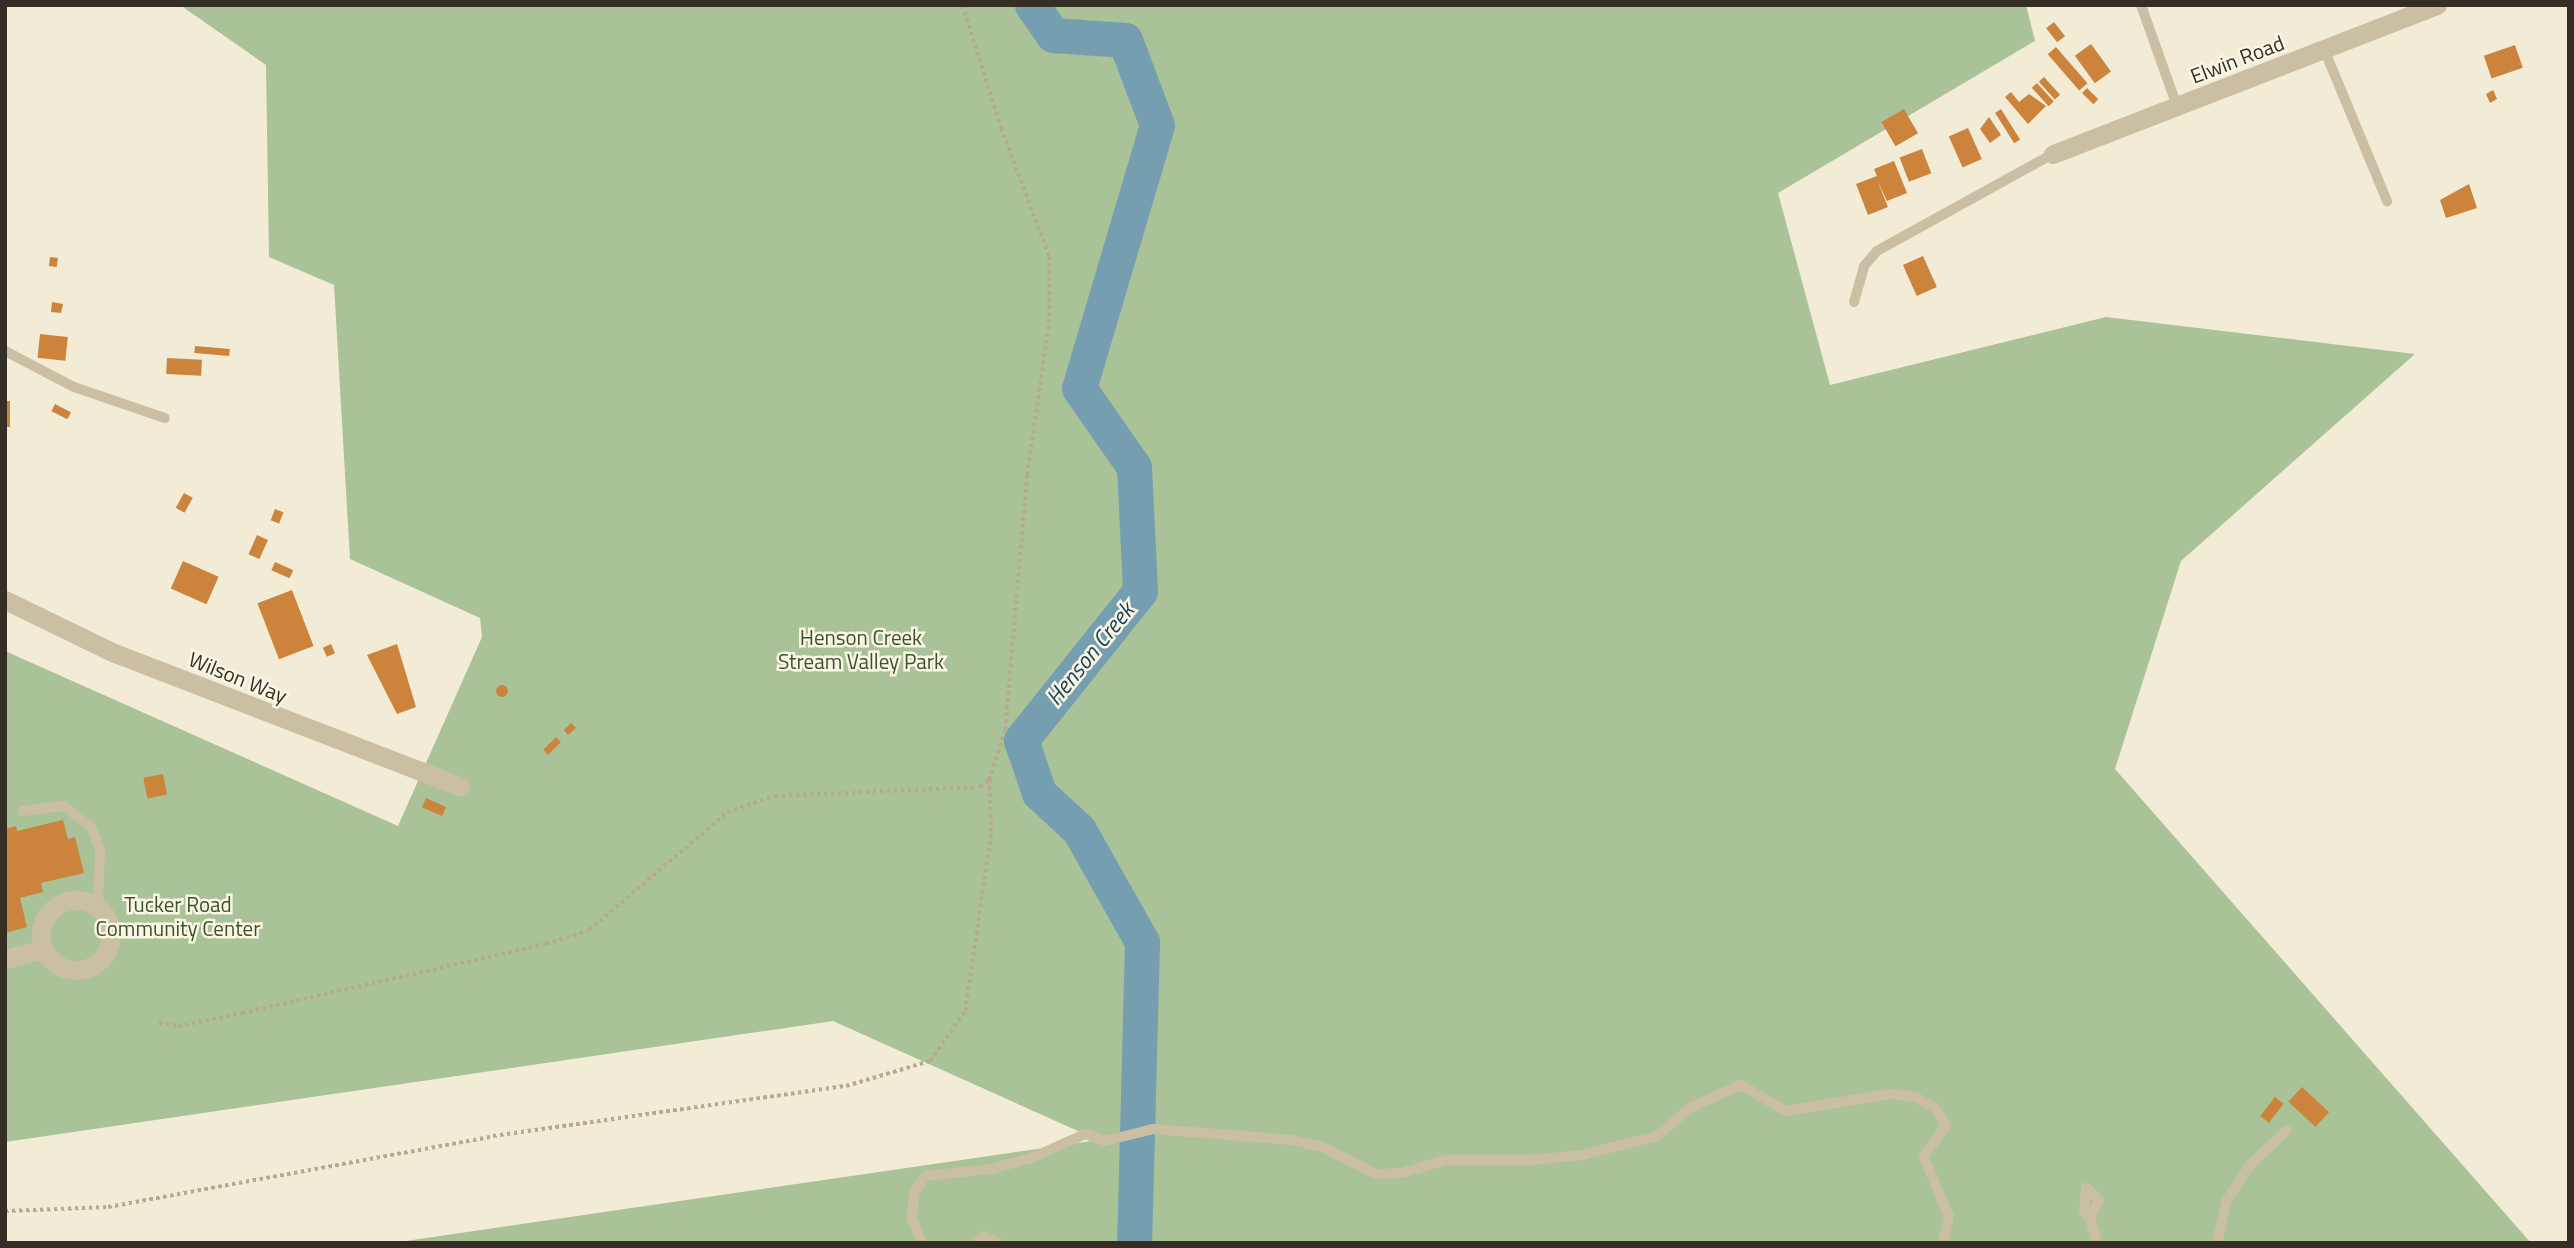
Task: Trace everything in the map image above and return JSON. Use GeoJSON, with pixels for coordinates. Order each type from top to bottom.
{"type":"FeatureCollection","features":[{"type":"Feature","properties":{"kind":"street","name":"Elwin Road"},"geometry":{"type":"LineString","coordinates":[[2053,154],[2428,7]]}},
{"type":"Feature","properties":{"kind":"street","name":"Wilson Way"},"geometry":{"type":"LineString","coordinates":[[5,600],[112,652],[460,786]]}},
{"type":"Feature","properties":{"kind":"street"},"geometry":{"type":"LineString","coordinates":[[77,901],[98,909],[106,918],[110,939],[99,962],[70,970],[59,966],[44,949],[42,926],[55,908],[77,901]]}},
{"type":"Feature","properties":{"kind":"street"},"geometry":{"type":"LineString","coordinates":[[5,959],[44,949]]}},
{"type":"Feature","properties":{"kind":"lane"},"geometry":{"type":"LineString","coordinates":[[2141,5],[2177,106]]}},
{"type":"Feature","properties":{"kind":"lane"},"geometry":{"type":"LineString","coordinates":[[2324,49],[2387,201]]}},
{"type":"Feature","properties":{"kind":"lane"},"geometry":{"type":"LineString","coordinates":[[1854,303],[1864,266],[1877,251],[2053,154]]}},
{"type":"Feature","properties":{"kind":"lane"},"geometry":{"type":"LineString","coordinates":[[5,351],[74,387],[165,418]]}},
{"type":"Feature","properties":{"kind":"lane"},"geometry":{"type":"LineString","coordinates":[[23,811],[64,806],[92,828],[100,851],[98,909]]}},
{"type":"Feature","properties":{"kind":"lane"},"geometry":{"type":"LineString","coordinates":[[922,1243],[912,1218],[914,1194],[925,1176],[991,1169],[1029,1159],[1085,1134],[1105,1141],[1153,1129],[1292,1140],[1324,1147],[1376,1174],[1402,1173],[1446,1160],[1532,1160],[1646,1139],[1674,1126],[1691,1107],[1741,1084],[1786,1111],[1891,1094],[1915,1097],[1934,1107],[1946,1125],[1924,1157],[1949,1217],[1942,1243]]}},
{"type":"Feature","properties":{"kind":"lane"},"geometry":{"type":"LineString","coordinates":[[2217,1243],[2227,1200],[2250,1165],[2287,1129]]}},
{"type":"Feature","properties":{"kind":"lane"},"geometry":{"type":"LineString","coordinates":[[2090,1218],[2097,1243]]}},
{"type":"Feature","properties":{"kind":"lane"},"geometry":{"type":"LineString","coordinates":[[976,1243],[984,1236],[998,1243]]}},
{"type":"Feature","properties":{"kind":"path"},"geometry":{"type":"LineString","coordinates":[[5,1210],[108,1207],[493,1136],[846,1086],[930,1061],[965,1011],[991,832],[989,780],[1005,730],[1027,475],[1049,323],[1049,256],[1001,129],[962,5]]}},
{"type":"Feature","properties":{"kind":"path"},"geometry":{"type":"LineString","coordinates":[[159,1023],[178,1026],[242,1013],[546,944],[589,930],[727,812],[775,796],[967,788],[980,787],[989,780]]}},
{"type":"Feature","properties":{"kind":"green space","name":"Henson Creek Stream Valley Park"},"geometry":{"type":"Polygon","coordinates":[[[180,5],[2026,5],[2035,41],[1778,193],[1830,385],[2106,317],[2415,354],[2181,561],[2115,769],[2531,1243],[392,1243],[1098,1140],[833,1021],[5,1142],[5,651],[398,826],[482,637],[480,618],[350,559],[334,285],[269,257],[266,65],[180,5]]]}},
{"type":"Feature","properties":{"kind":"building"},"geometry":{"type":"Polygon","coordinates":[[[2054,22],[2065,36],[2057,42],[2046,28],[2054,22]]]}},
{"type":"Feature","properties":{"kind":"building"},"geometry":{"type":"Polygon","coordinates":[[[2091,44],[2111,72],[2095,83],[2075,56],[2091,44]]]}},
{"type":"Feature","properties":{"kind":"building"},"geometry":{"type":"Polygon","coordinates":[[[2515,45],[2523,68],[2492,78],[2484,56],[2515,45]]]}},
{"type":"Feature","properties":{"kind":"building"},"geometry":{"type":"Polygon","coordinates":[[[2056,47],[2087,83],[2079,90],[2048,54],[2056,47]]]}},
{"type":"Feature","properties":{"kind":"building"},"geometry":{"type":"Polygon","coordinates":[[[2044,77],[2060,95],[2055,100],[2039,82],[2044,77]]]}},
{"type":"Feature","properties":{"kind":"building"},"geometry":{"type":"Polygon","coordinates":[[[2037,83],[2054,102],[2049,106],[2032,88],[2037,83]]]}},
{"type":"Feature","properties":{"kind":"building"},"geometry":{"type":"Polygon","coordinates":[[[2087,88],[2098,99],[2093,104],[2082,93],[2087,88]]]}},
{"type":"Feature","properties":{"kind":"building"},"geometry":{"type":"Polygon","coordinates":[[[2493,90],[2497,99],[2490,103],[2486,94],[2493,90]]]}},
{"type":"Feature","properties":{"kind":"building"},"geometry":{"type":"Polygon","coordinates":[[[2011,92],[2019,102],[2029,94],[2046,106],[2028,124],[2005,97],[2011,92]]]}},
{"type":"Feature","properties":{"kind":"building"},"geometry":{"type":"Polygon","coordinates":[[[1904,109],[1918,133],[1895,146],[1881,122],[1904,109]]]}},
{"type":"Feature","properties":{"kind":"building"},"geometry":{"type":"Polygon","coordinates":[[[2001,109],[2020,140],[2014,143],[1995,113],[2001,109]]]}},
{"type":"Feature","properties":{"kind":"building"},"geometry":{"type":"Polygon","coordinates":[[[1989,117],[2001,135],[1990,143],[1980,129],[1989,117]]]}},
{"type":"Feature","properties":{"kind":"building"},"geometry":{"type":"Polygon","coordinates":[[[1968,128],[1982,159],[1963,168],[1949,137],[1968,128]]]}},
{"type":"Feature","properties":{"kind":"building"},"geometry":{"type":"Polygon","coordinates":[[[1922,149],[1931,173],[1909,182],[1900,158],[1922,149]]]}},
{"type":"Feature","properties":{"kind":"building"},"geometry":{"type":"Polygon","coordinates":[[[1894,161],[1907,193],[1887,201],[1877,180],[1888,207],[1868,215],[1856,184],[1877,176],[1874,169],[1894,161]]]}},
{"type":"Feature","properties":{"kind":"building"},"geometry":{"type":"Polygon","coordinates":[[[2469,184],[2477,208],[2446,218],[2440,200],[2469,184]]]}},
{"type":"Feature","properties":{"kind":"building"},"geometry":{"type":"Polygon","coordinates":[[[1923,256],[1937,287],[1917,296],[1903,265],[1923,256]]]}},
{"type":"Feature","properties":{"kind":"building"},"geometry":{"type":"Polygon","coordinates":[[[50,257],[58,258],[57,267],[49,266],[50,257]]]}},
{"type":"Feature","properties":{"kind":"building"},"geometry":{"type":"Polygon","coordinates":[[[52,302],[63,304],[61,313],[51,312],[52,302]]]}},
{"type":"Feature","properties":{"kind":"building"},"geometry":{"type":"Polygon","coordinates":[[[40,334],[68,337],[65,361],[37,358],[40,334]]]}},
{"type":"Feature","properties":{"kind":"building"},"geometry":{"type":"Polygon","coordinates":[[[195,346],[230,349],[229,356],[194,353],[195,346]]]}},
{"type":"Feature","properties":{"kind":"building"},"geometry":{"type":"Polygon","coordinates":[[[167,358],[202,360],[201,376],[166,374],[167,358]]]}},
{"type":"Feature","properties":{"kind":"building"},"geometry":{"type":"Polygon","coordinates":[[[5,401],[10,401],[10,427],[5,427],[5,401]]]}},
{"type":"Feature","properties":{"kind":"building"},"geometry":{"type":"Polygon","coordinates":[[[55,404],[71,412],[67,419],[51,411],[55,404]]]}},
{"type":"Feature","properties":{"kind":"building"},"geometry":{"type":"Polygon","coordinates":[[[184,493],[193,498],[185,513],[176,508],[184,493]]]}},
{"type":"Feature","properties":{"kind":"building"},"geometry":{"type":"Polygon","coordinates":[[[275,509],[283,512],[279,523],[271,520],[275,509]]]}},
{"type":"Feature","properties":{"kind":"building"},"geometry":{"type":"Polygon","coordinates":[[[257,535],[268,540],[259,559],[248,554],[257,535]]]}},
{"type":"Feature","properties":{"kind":"building"},"geometry":{"type":"Polygon","coordinates":[[[183,561],[219,577],[206,604],[171,588],[183,561]]]}},
{"type":"Feature","properties":{"kind":"building"},"geometry":{"type":"Polygon","coordinates":[[[275,562],[293,570],[290,578],[271,570],[275,562]]]}},
{"type":"Feature","properties":{"kind":"building"},"geometry":{"type":"Polygon","coordinates":[[[292,590],[314,646],[279,659],[257,603],[292,590]]]}},
{"type":"Feature","properties":{"kind":"building"},"geometry":{"type":"Polygon","coordinates":[[[331,644],[335,653],[327,657],[323,648],[331,644]]]}},
{"type":"Feature","properties":{"kind":"building"},"geometry":{"type":"Polygon","coordinates":[[[397,644],[416,707],[397,714],[367,655],[397,644]]]}},
{"type":"Feature","properties":{"kind":"building"},"geometry":{"type":"Polygon","coordinates":[[[502,685],[508,691],[502,697],[496,691],[502,685]]]}},
{"type":"Feature","properties":{"kind":"building"},"geometry":{"type":"Polygon","coordinates":[[[571,723],[576,728],[568,735],[564,730],[571,723]]]}},
{"type":"Feature","properties":{"kind":"building"},"geometry":{"type":"Polygon","coordinates":[[[556,737],[561,742],[548,755],[543,750],[556,737]]]}},
{"type":"Feature","properties":{"kind":"building"},"geometry":{"type":"Polygon","coordinates":[[[163,774],[167,795],[147,798],[143,778],[163,774]]]}},
{"type":"Feature","properties":{"kind":"building"},"geometry":{"type":"Polygon","coordinates":[[[426,798],[446,807],[442,816],[422,807],[426,798]]]}},
{"type":"Feature","properties":{"kind":"building"},"geometry":{"type":"Polygon","coordinates":[[[63,820],[68,839],[75,837],[84,873],[41,883],[43,892],[20,898],[27,927],[5,933],[5,829],[16,826],[17,831],[63,820]]]}},
{"type":"Feature","properties":{"kind":"building"},"geometry":{"type":"Polygon","coordinates":[[[2302,1087],[2329,1112],[2315,1127],[2288,1102],[2302,1087]]]}},
{"type":"Feature","properties":{"kind":"building"},"geometry":{"type":"Polygon","coordinates":[[[2275,1097],[2284,1104],[2269,1123],[2260,1116],[2275,1097]]]}},
{"type":"Feature","properties":{"kind":"waterway","name":"Henson Creek"},"geometry":{"type":"LineString","coordinates":[[1032,5],[1053,35],[1125,40],[1157,125],[1079,388],[1134,467],[1140,591],[1021,740],[1039,793],[1079,830],[1142,942],[1134,1243]]}},
{"type":"Feature","properties":{"kind":"park label","name":"Tucker Road Community Center"},"geometry":{"type":"Point","coordinates":[178,916]}}]}
